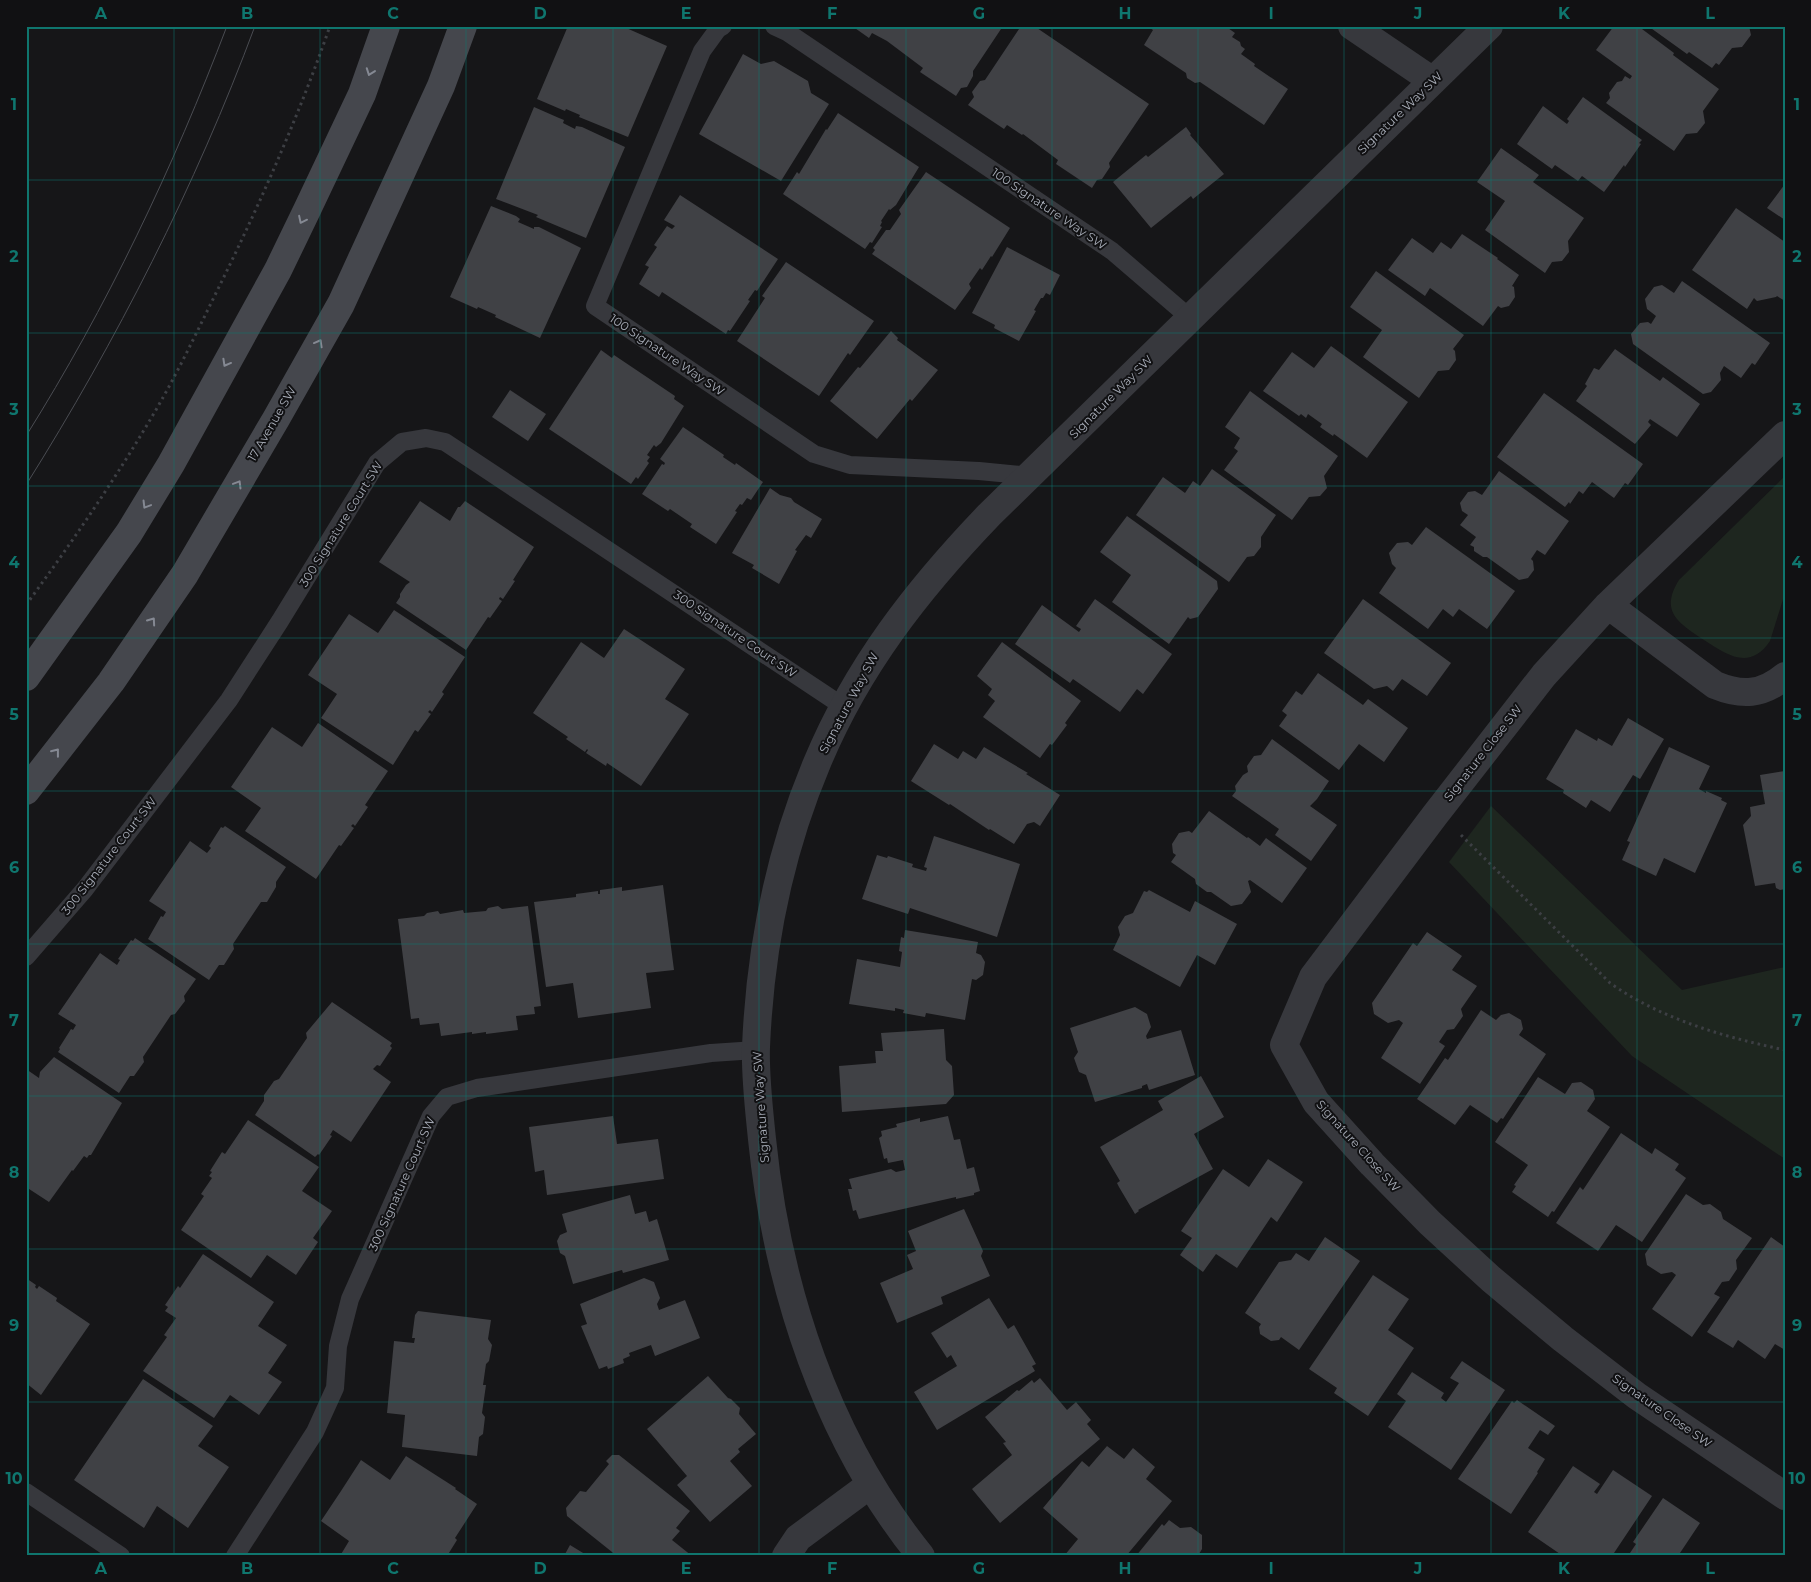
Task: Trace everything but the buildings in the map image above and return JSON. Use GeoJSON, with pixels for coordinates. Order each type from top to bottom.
{"type":"FeatureCollection","features":[{"type":"Feature","properties":{"kind":"main road"},"geometry":{"type":"LineString","coordinates":[[26,676],[129,533],[171,464],[278,270],[362,94],[386,26]]}},
{"type":"Feature","properties":{"kind":"main road","name":"17 Avenue SW"},"geometry":{"type":"LineString","coordinates":[[26,791],[111,682],[185,574],[276,419],[341,304],[441,86],[463,26]]}},
{"type":"Feature","properties":{"kind":"street"},"geometry":{"type":"LineString","coordinates":[[1352,26],[1433,81]]}},
{"type":"Feature","properties":{"kind":"street","name":"Signature Way SW"},"geometry":{"type":"LineString","coordinates":[[921,1556],[899,1527],[871,1484],[827,1396],[809,1350],[787,1281],[774,1226],[765,1171],[756,1050],[766,938],[779,878],[796,819],[817,762],[844,707],[874,655],[908,606],[947,559],[988,515],[1031,476],[1489,26]]}},
{"type":"Feature","properties":{"kind":"street","name":"Signature Close SW"},"geometry":{"type":"LineString","coordinates":[[1785,435],[1608,605],[1544,675],[1435,815],[1313,977],[1284,1044],[1316,1102],[1372,1164],[1491,1279],[1563,1340],[1637,1396],[1785,1496]]}},
{"type":"Feature","properties":{"kind":"street"},"geometry":{"type":"LineString","coordinates":[[1608,605],[1715,685],[1729,691],[1745,693],[1760,691],[1775,684],[1785,676]]}},
{"type":"Feature","properties":{"kind":"street"},"geometry":{"type":"LineString","coordinates":[[786,1556],[798,1538],[871,1484]]}},
{"type":"Feature","properties":{"kind":"lane","name":"100 Signature Way SW"},"geometry":{"type":"LineString","coordinates":[[723,26],[718,29],[702,51],[596,306],[814,454],[850,464],[978,470],[1031,476]]}},
{"type":"Feature","properties":{"kind":"lane","name":"100 Signature Way SW"},"geometry":{"type":"LineString","coordinates":[[774,26],[787,32],[1112,251],[1190,318]]}},
{"type":"Feature","properties":{"kind":"lane","name":"300 Signature Court SW"},"geometry":{"type":"LineString","coordinates":[[26,957],[85,889],[229,700],[377,463],[402,442],[426,438],[445,442],[844,707]]}},
{"type":"Feature","properties":{"kind":"lane","name":"300 Signature Court SW"},"geometry":{"type":"LineString","coordinates":[[235,1556],[315,1432],[335,1388],[338,1346],[350,1299],[431,1116],[447,1097],[477,1088],[711,1053],[756,1050]]}},
{"type":"Feature","properties":{"kind":"lane"},"geometry":{"type":"LineString","coordinates":[[26,1492],[121,1556]]}},
{"type":"Feature","properties":{"kind":"path"},"geometry":{"type":"LineString","coordinates":[[26,605],[109,487],[151,419],[195,336],[236,253],[274,168],[310,82],[330,26]]}},
{"type":"Feature","properties":{"kind":"path"},"geometry":{"type":"LineString","coordinates":[[1435,815],[1462,836],[1610,983],[1632,999],[1665,1014],[1748,1042],[1785,1050]]}},
{"type":"Feature","properties":{"kind":"shaded area"},"geometry":{"type":"Polygon","coordinates":[[[1785,476],[1785,593],[1770,641],[1754,656],[1746,658],[1730,655],[1713,646],[1680,622],[1672,609],[1673,591],[1679,580],[1785,476]]]}},
{"type":"Feature","properties":{"kind":"shaded area"},"geometry":{"type":"Polygon","coordinates":[[[1491,806],[1682,990],[1785,967],[1785,1159],[1632,1056],[1449,862],[1491,806]]]}},
{"type":"Feature","properties":{"kind":"tram line"},"geometry":{"type":"LineString","coordinates":[[26,436],[84,337],[137,236],[184,132],[227,26]]}},
{"type":"Feature","properties":{"kind":"tram line"},"geometry":{"type":"LineString","coordinates":[[26,485],[92,375],[152,262],[207,145],[255,26]]}}]}
